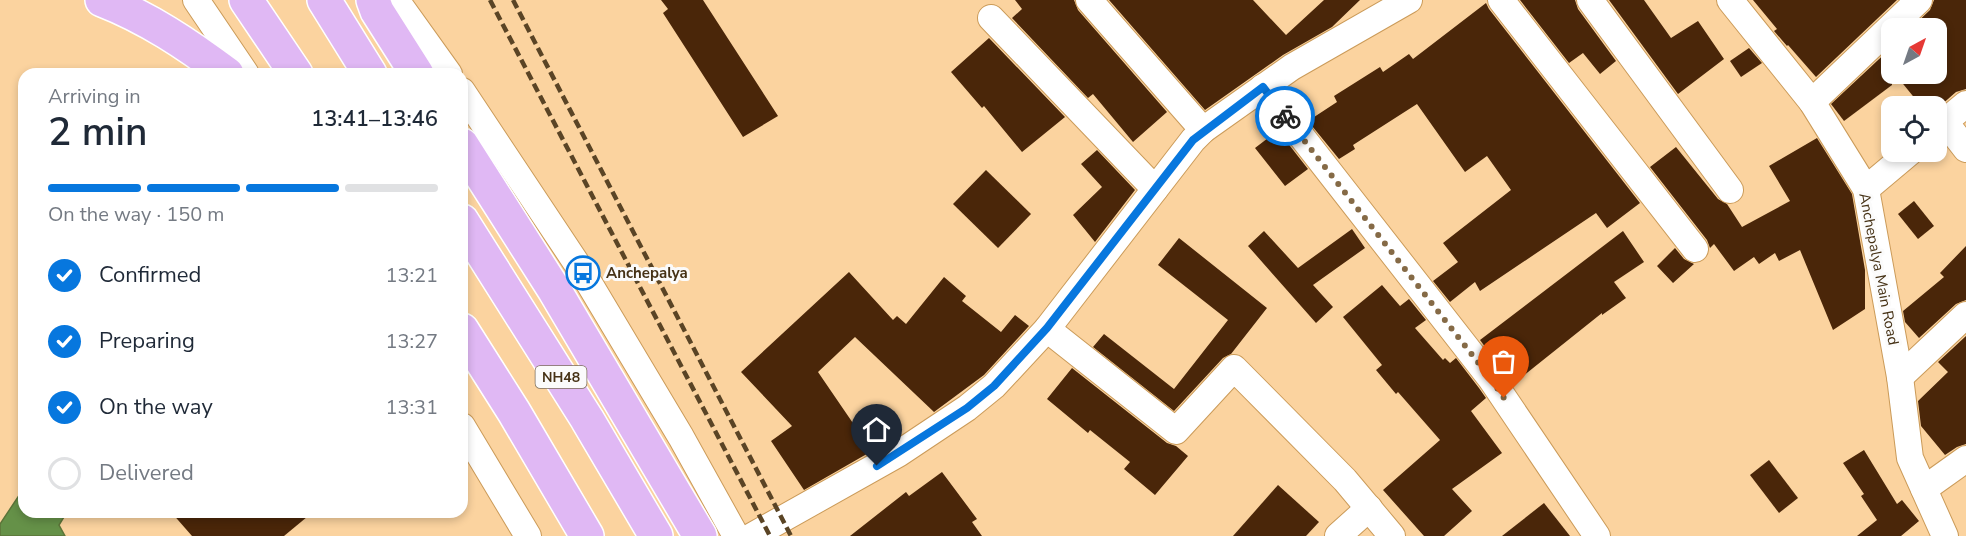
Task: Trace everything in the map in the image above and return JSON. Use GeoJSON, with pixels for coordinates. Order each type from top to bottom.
{"type":"FeatureCollection","features":[{"type":"Feature","properties":{"kind":"highway"},"geometry":{"type":"LineString","coordinates":[[102,0],[130,11],[180,40],[219,68]]}},
{"type":"Feature","properties":{"kind":"highway"},"geometry":{"type":"LineString","coordinates":[[246,0],[292,68]]}},
{"type":"Feature","properties":{"kind":"highway"},"geometry":{"type":"LineString","coordinates":[[324,0],[366,68]]}},
{"type":"Feature","properties":{"kind":"highway"},"geometry":{"type":"LineString","coordinates":[[373,0],[377,11],[413,68]]}},
{"type":"Feature","properties":{"kind":"highway"},"geometry":{"type":"LineString","coordinates":[[468,154],[555,291],[700,536]]}},
{"type":"Feature","properties":{"kind":"highway","name":"NH48"},"geometry":{"type":"LineString","coordinates":[[468,231],[587,419],[656,536]]}},
{"type":"Feature","properties":{"kind":"highway"},"geometry":{"type":"LineString","coordinates":[[468,339],[587,536]]}},
{"type":"Feature","properties":{"kind":"street"},"geometry":{"type":"LineString","coordinates":[[196,0],[242,68]]}},
{"type":"Feature","properties":{"kind":"street"},"geometry":{"type":"LineString","coordinates":[[396,0],[446,68]]}},
{"type":"Feature","properties":{"kind":"street"},"geometry":{"type":"LineString","coordinates":[[1089,0],[1203,130]]}},
{"type":"Feature","properties":{"kind":"street"},"geometry":{"type":"LineString","coordinates":[[752,536],[898,454],[967,408],[994,386],[1047,328],[1203,130],[1292,67],[1408,0]]}},
{"type":"Feature","properties":{"kind":"street"},"geometry":{"type":"LineString","coordinates":[[1501,0],[1695,249]]}},
{"type":"Feature","properties":{"kind":"street"},"geometry":{"type":"LineString","coordinates":[[1590,0],[1730,190]]}},
{"type":"Feature","properties":{"kind":"street","name":"Anchepalya Main Road"},"geometry":{"type":"LineString","coordinates":[[1731,0],[1812,102],[1866,189],[1900,378],[1910,458],[1945,536]]}},
{"type":"Feature","properties":{"kind":"street"},"geometry":{"type":"LineString","coordinates":[[1812,102],[1919,0]]}},
{"type":"Feature","properties":{"kind":"street"},"geometry":{"type":"LineString","coordinates":[[991,18],[1155,189]]}},
{"type":"Feature","properties":{"kind":"street"},"geometry":{"type":"LineString","coordinates":[[1263,87],[1491,379],[1597,536]]}},
{"type":"Feature","properties":{"kind":"street"},"geometry":{"type":"LineString","coordinates":[[468,101],[583,273],[681,437],[736,536]]}},
{"type":"Feature","properties":{"kind":"street"},"geometry":{"type":"LineString","coordinates":[[1947,121],[1966,104]]}},
{"type":"Feature","properties":{"kind":"street"},"geometry":{"type":"LineString","coordinates":[[1947,132],[1966,149]]}},
{"type":"Feature","properties":{"kind":"street"},"geometry":{"type":"LineString","coordinates":[[1866,189],[1898,162]]}},
{"type":"Feature","properties":{"kind":"street"},"geometry":{"type":"LineString","coordinates":[[1900,378],[1966,315]]}},
{"type":"Feature","properties":{"kind":"street"},"geometry":{"type":"LineString","coordinates":[[1047,328],[1176,431],[1234,368],[1345,480],[1392,536]]}},
{"type":"Feature","properties":{"kind":"street"},"geometry":{"type":"LineString","coordinates":[[468,436],[528,536]]}},
{"type":"Feature","properties":{"kind":"street"},"geometry":{"type":"LineString","coordinates":[[1924,489],[1966,459]]}},
{"type":"Feature","properties":{"kind":"street"},"geometry":{"type":"LineString","coordinates":[[1338,536],[1369,508]]}},
{"type":"Feature","properties":{"kind":"shaded area"},"geometry":{"type":"Polygon","coordinates":[[[18,497],[18,518],[63,518],[59,525],[65,536],[0,536],[0,524],[18,497]]]}},
{"type":"Feature","properties":{"kind":"building"},"geometry":{"type":"Polygon","coordinates":[[[661,0],[703,0],[778,116],[743,137],[663,13],[668,9],[661,0]]]}},
{"type":"Feature","properties":{"kind":"building"},"geometry":{"type":"Polygon","coordinates":[[[1015,0],[1074,0],[1078,10],[1167,112],[1133,142],[1093,94],[1088,98],[1012,18],[1022,9],[1015,0]]]}},
{"type":"Feature","properties":{"kind":"building"},"geometry":{"type":"Polygon","coordinates":[[[1109,0],[1253,0],[1286,35],[1324,0],[1360,0],[1332,27],[1283,55],[1205,110],[1109,0]]]}},
{"type":"Feature","properties":{"kind":"building"},"geometry":{"type":"Polygon","coordinates":[[[1520,0],[1575,0],[1578,9],[1616,61],[1600,74],[1583,53],[1569,63],[1520,0]]]}},
{"type":"Feature","properties":{"kind":"building"},"geometry":{"type":"Polygon","coordinates":[[[1609,0],[1644,0],[1671,38],[1698,21],[1724,59],[1678,94],[1609,0]]]}},
{"type":"Feature","properties":{"kind":"building"},"geometry":{"type":"Polygon","coordinates":[[[1753,0],[1897,0],[1816,77],[1774,31],[1777,29],[1753,0]]]}},
{"type":"Feature","properties":{"kind":"building"},"geometry":{"type":"Polygon","coordinates":[[[1934,0],[1966,0],[1966,89],[1956,92],[1947,100],[1947,96],[1913,96],[1903,84],[1947,84],[1947,18],[1922,18],[1930,10],[1934,0]]]}},
{"type":"Feature","properties":{"kind":"building"},"geometry":{"type":"Polygon","coordinates":[[[1486,3],[1640,203],[1607,228],[1596,213],[1480,291],[1475,282],[1450,302],[1433,281],[1458,262],[1443,243],[1511,190],[1487,156],[1465,172],[1417,104],[1353,145],[1355,149],[1339,159],[1308,121],[1337,102],[1334,96],[1380,67],[1383,72],[1409,54],[1413,59],[1486,3]]]}},
{"type":"Feature","properties":{"kind":"building"},"geometry":{"type":"Polygon","coordinates":[[[989,38],[1065,117],[1022,152],[984,106],[982,108],[951,72],[989,38]]]}},
{"type":"Feature","properties":{"kind":"building"},"geometry":{"type":"Polygon","coordinates":[[[1749,48],[1762,63],[1741,77],[1730,61],[1749,48]]]}},
{"type":"Feature","properties":{"kind":"building"},"geometry":{"type":"Polygon","coordinates":[[[1881,57],[1881,84],[1892,85],[1844,121],[1831,104],[1881,57]]]}},
{"type":"Feature","properties":{"kind":"building"},"geometry":{"type":"Polygon","coordinates":[[[1276,132],[1281,138],[1283,137],[1308,169],[1285,186],[1255,148],[1276,132]]]}},
{"type":"Feature","properties":{"kind":"building"},"geometry":{"type":"Polygon","coordinates":[[[1817,138],[1852,194],[1865,270],[1865,309],[1833,330],[1800,250],[1779,261],[1775,253],[1759,264],[1754,257],[1734,271],[1714,244],[1710,248],[1707,240],[1650,167],[1676,147],[1718,199],[1727,204],[1742,227],[1790,201],[1769,166],[1817,138]]]}},
{"type":"Feature","properties":{"kind":"building"},"geometry":{"type":"Polygon","coordinates":[[[1097,150],[1135,190],[1095,242],[1073,215],[1102,187],[1081,164],[1097,150]]]}},
{"type":"Feature","properties":{"kind":"building"},"geometry":{"type":"Polygon","coordinates":[[[986,170],[1031,214],[998,248],[953,204],[986,170]]]}},
{"type":"Feature","properties":{"kind":"building"},"geometry":{"type":"Polygon","coordinates":[[[1914,201],[1934,226],[1918,239],[1898,214],[1914,201]]]}},
{"type":"Feature","properties":{"kind":"building"},"geometry":{"type":"Polygon","coordinates":[[[1352,229],[1365,248],[1313,285],[1333,307],[1316,323],[1248,246],[1264,231],[1298,268],[1352,229]]]}},
{"type":"Feature","properties":{"kind":"building"},"geometry":{"type":"Polygon","coordinates":[[[1623,231],[1644,262],[1614,282],[1626,298],[1602,315],[1602,313],[1513,384],[1480,340],[1623,231]]]}},
{"type":"Feature","properties":{"kind":"building"},"geometry":{"type":"Polygon","coordinates":[[[1179,238],[1267,308],[1231,354],[1223,358],[1174,411],[1093,347],[1104,334],[1174,389],[1228,320],[1158,265],[1179,238]]]}},
{"type":"Feature","properties":{"kind":"building"},"geometry":{"type":"Polygon","coordinates":[[[1966,246],[1966,300],[1956,304],[1919,338],[1905,322],[1903,311],[1944,277],[1940,273],[1966,246]]]}},
{"type":"Feature","properties":{"kind":"building"},"geometry":{"type":"Polygon","coordinates":[[[1675,248],[1684,259],[1694,264],[1673,283],[1657,266],[1675,248]]]}},
{"type":"Feature","properties":{"kind":"building"},"geometry":{"type":"Polygon","coordinates":[[[849,272],[893,320],[897,316],[906,324],[944,277],[966,296],[962,301],[1001,332],[1015,315],[1029,326],[984,375],[934,412],[855,337],[818,372],[872,451],[804,490],[771,441],[792,426],[741,372],[849,272]]]}},
{"type":"Feature","properties":{"kind":"building"},"geometry":{"type":"Polygon","coordinates":[[[1382,285],[1400,306],[1409,299],[1426,320],[1415,328],[1443,360],[1445,358],[1450,363],[1456,358],[1479,388],[1486,398],[1471,411],[1502,453],[1452,489],[1472,511],[1444,536],[1424,536],[1383,490],[1440,440],[1376,370],[1382,365],[1343,317],[1382,285]]]}},
{"type":"Feature","properties":{"kind":"building"},"geometry":{"type":"Polygon","coordinates":[[[1966,336],[1966,444],[1945,455],[1921,426],[1918,401],[1948,372],[1938,362],[1966,336]]]}},
{"type":"Feature","properties":{"kind":"building"},"geometry":{"type":"Polygon","coordinates":[[[1072,368],[1167,443],[1176,446],[1188,456],[1155,495],[1124,469],[1130,462],[1090,430],[1088,433],[1047,399],[1072,368]]]}},
{"type":"Feature","properties":{"kind":"building"},"geometry":{"type":"Polygon","coordinates":[[[1864,450],[1897,504],[1902,500],[1919,521],[1901,536],[1857,536],[1877,520],[1861,496],[1864,494],[1843,463],[1864,450]]]}},
{"type":"Feature","properties":{"kind":"building"},"geometry":{"type":"Polygon","coordinates":[[[1769,460],[1798,498],[1779,513],[1750,475],[1769,460]]]}},
{"type":"Feature","properties":{"kind":"building"},"geometry":{"type":"Polygon","coordinates":[[[942,472],[977,519],[972,522],[982,536],[850,536],[906,492],[909,496],[942,472]]]}},
{"type":"Feature","properties":{"kind":"building"},"geometry":{"type":"Polygon","coordinates":[[[1278,485],[1319,522],[1306,536],[1233,536],[1278,485]]]}},
{"type":"Feature","properties":{"kind":"building"},"geometry":{"type":"Polygon","coordinates":[[[1544,503],[1570,536],[1502,536],[1544,503]]]}},
{"type":"Feature","properties":{"kind":"building"},"geometry":{"type":"Polygon","coordinates":[[[176,518],[306,518],[284,536],[192,536],[176,518]]]}},
{"type":"Feature","properties":{"kind":"railway"},"geometry":{"type":"LineString","coordinates":[[490,0],[770,536]]}},
{"type":"Feature","properties":{"kind":"railway"},"geometry":{"type":"LineString","coordinates":[[513,0],[791,536]]}},
{"type":"Feature","properties":{"kind":"way so far"},"geometry":{"type":"LineString","coordinates":[[1285,116],[1504,398]]}},
{"type":"Feature","properties":{"kind":"place","name":"Anchepalya"},"geometry":{"type":"Point","coordinates":[583,273]}},
{"type":"Feature","properties":{"kind":"route"},"geometry":{"type":"LineString","coordinates":[[877,466],[967,408],[994,386],[1047,328],[1203,130],[1263,87],[1285,116]]}}]}
